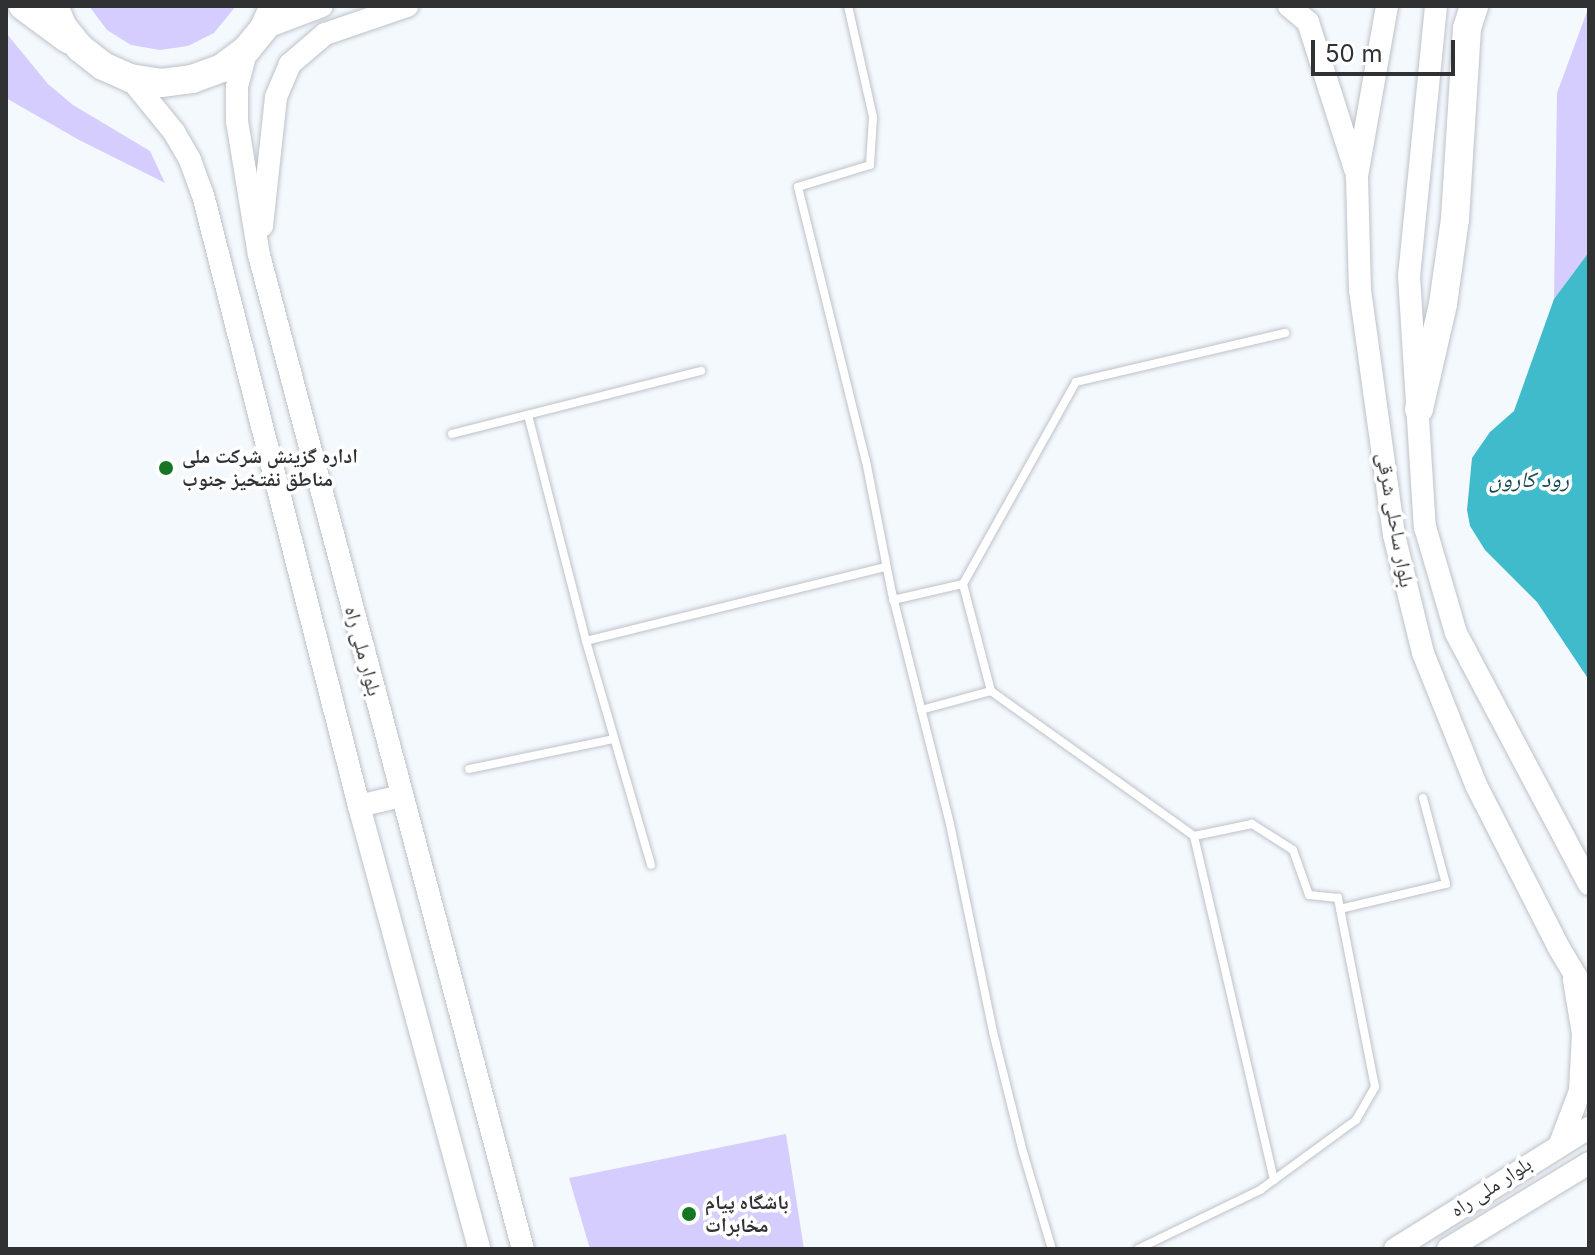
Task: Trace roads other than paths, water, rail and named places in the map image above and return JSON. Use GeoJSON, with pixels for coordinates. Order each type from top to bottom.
{"type":"FeatureCollection","features":[{"type":"Feature","properties":{"kind":"highway"},"geometry":{"type":"LineString","coordinates":[[23,6],[103,66],[130,78],[161,83],[192,79],[222,68],[262,28],[292,6]]}},
{"type":"Feature","properties":{"kind":"highway"},"geometry":{"type":"LineString","coordinates":[[54,6],[63,27],[80,48]]}},
{"type":"Feature","properties":{"kind":"highway"},"geometry":{"type":"LineString","coordinates":[[1419,409],[1443,304],[1451,248],[1467,28],[1474,6]]}},
{"type":"Feature","properties":{"kind":"main road"},"geometry":{"type":"LineString","coordinates":[[262,28],[322,6]]}},
{"type":"Feature","properties":{"kind":"main road"},"geometry":{"type":"LineString","coordinates":[[259,255],[276,97],[290,64],[325,34],[407,6]]}},
{"type":"Feature","properties":{"kind":"main road"},"geometry":{"type":"LineString","coordinates":[[1289,6],[1308,22],[1337,103],[1357,177]]}},
{"type":"Feature","properties":{"kind":"main road","name":"بلوار ساحلی شرقی"},"geometry":{"type":"LineString","coordinates":[[1387,6],[1357,177],[1360,290],[1394,535],[1423,653],[1476,785],[1589,998]]}},
{"type":"Feature","properties":{"kind":"main road","name":"بلوار ساحلی شرقی"},"geometry":{"type":"LineString","coordinates":[[1436,6],[1409,276],[1425,527],[1456,633],[1589,884]]}},
{"type":"Feature","properties":{"kind":"main road","name":"بلوار ملی راه"},"geometry":{"type":"LineString","coordinates":[[262,28],[237,87],[237,121],[259,255],[523,1249]]}},
{"type":"Feature","properties":{"kind":"main road","name":"بلوار ملی راه"},"geometry":{"type":"LineString","coordinates":[[130,78],[174,132],[203,195],[359,806],[479,1249]]}},
{"type":"Feature","properties":{"kind":"main road"},"geometry":{"type":"LineString","coordinates":[[359,806],[401,796]]}},
{"type":"Feature","properties":{"kind":"main road"},"geometry":{"type":"LineString","coordinates":[[1560,1144],[1580,1091],[1583,1034],[1572,971]]}},
{"type":"Feature","properties":{"kind":"main road","name":"بلوار ملی راه"},"geometry":{"type":"LineString","coordinates":[[1395,1249],[1589,1128]]}},
{"type":"Feature","properties":{"kind":"main road","name":"بلوار ملی راه"},"geometry":{"type":"LineString","coordinates":[[1448,1249],[1589,1163]]}},
{"type":"Feature","properties":{"kind":"lane"},"geometry":{"type":"LineString","coordinates":[[848,6],[873,117],[870,165],[798,187],[843,363],[893,600],[950,824],[993,1032],[1023,1152],[1052,1249]]}},
{"type":"Feature","properties":{"kind":"lane"},"geometry":{"type":"LineString","coordinates":[[1274,1180],[1194,836],[991,691],[963,584],[1076,382],[1285,333]]}},
{"type":"Feature","properties":{"kind":"lane"},"geometry":{"type":"LineString","coordinates":[[452,434],[701,371]]}},
{"type":"Feature","properties":{"kind":"lane"},"geometry":{"type":"LineString","coordinates":[[528,415],[586,641],[651,865]]}},
{"type":"Feature","properties":{"kind":"lane"},"geometry":{"type":"LineString","coordinates":[[586,641],[886,567]]}},
{"type":"Feature","properties":{"kind":"lane"},"geometry":{"type":"LineString","coordinates":[[893,600],[963,584]]}},
{"type":"Feature","properties":{"kind":"lane"},"geometry":{"type":"LineString","coordinates":[[921,710],[991,691]]}},
{"type":"Feature","properties":{"kind":"lane"},"geometry":{"type":"LineString","coordinates":[[469,769],[614,739]]}},
{"type":"Feature","properties":{"kind":"lane"},"geometry":{"type":"LineString","coordinates":[[1340,909],[1446,884],[1423,798]]}},
{"type":"Feature","properties":{"kind":"lane"},"geometry":{"type":"LineString","coordinates":[[1138,1249],[1274,1180],[1356,1120],[1375,1087],[1338,898],[1309,895],[1293,850],[1252,824],[1194,836]]}},
{"type":"Feature","properties":{"kind":"water","name":"رود کارون"},"geometry":{"type":"Polygon","coordinates":[[[1589,252],[1589,680],[1537,602],[1485,550],[1470,526],[1467,510],[1472,458],[1490,432],[1514,411],[1554,299],[1589,252]]]}},
{"type":"Feature","properties":{"kind":"place","name":"اداره گزینش شرکت ملی مناطق نفتخیز جنوب"},"geometry":{"type":"Point","coordinates":[166,468]}},
{"type":"Feature","properties":{"kind":"place","name":"باشگاه پیام مخابرات"},"geometry":{"type":"Point","coordinates":[689,1214]}}]}
